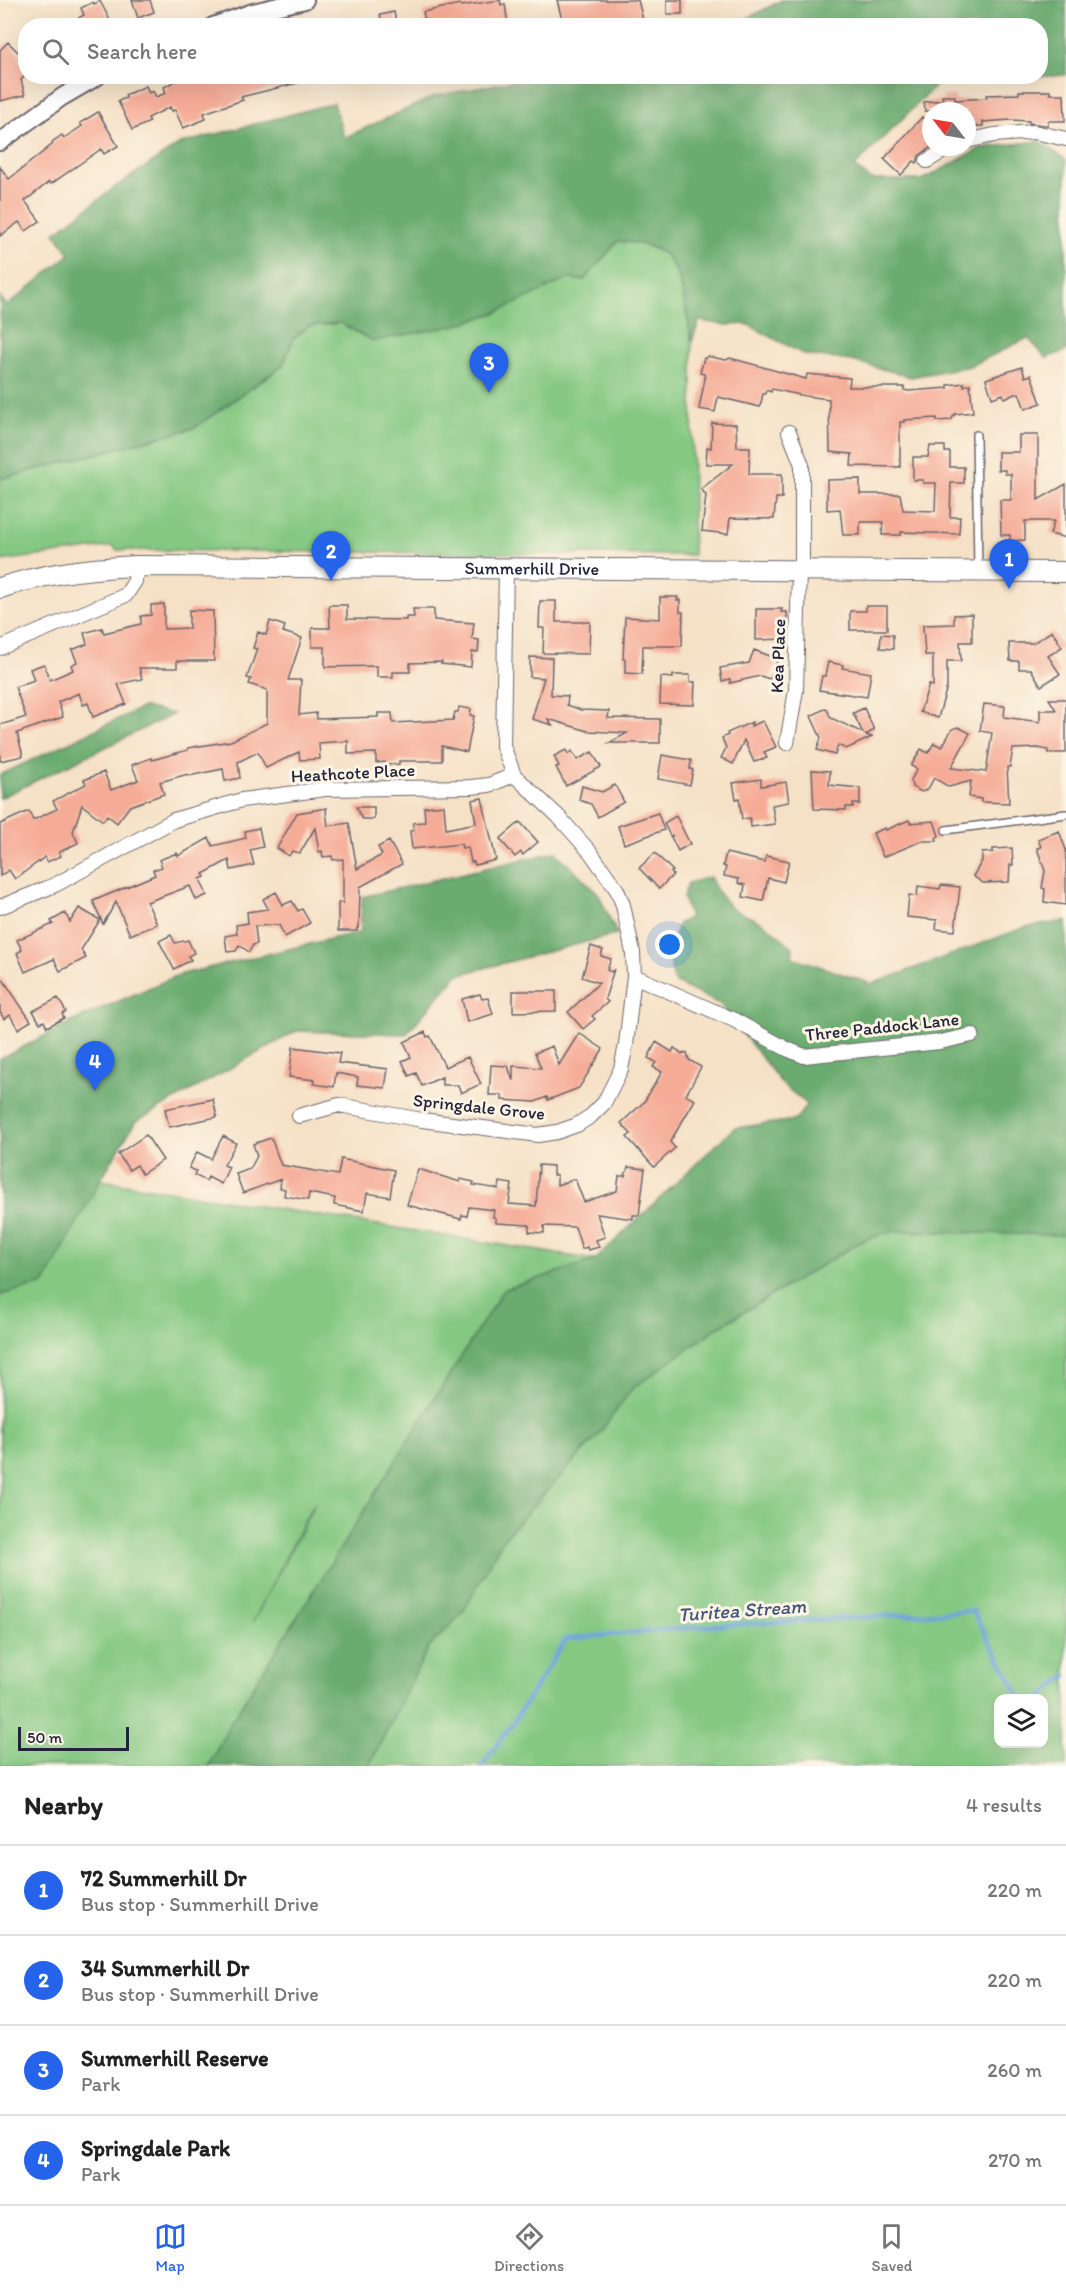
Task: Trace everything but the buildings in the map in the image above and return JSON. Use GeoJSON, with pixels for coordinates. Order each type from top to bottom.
{"type":"FeatureCollection","features":[{"type":"Feature","properties":{"kind":"main road","name":"Summerhill Drive"},"geometry":{"type":"LineString","coordinates":[[0,588],[24,580],[67,572],[136,566],[1066,572]]}},
{"type":"Feature","properties":{"kind":"street"},"geometry":{"type":"LineString","coordinates":[[236,18],[305,0]]}},
{"type":"Feature","properties":{"kind":"street"},"geometry":{"type":"LineString","coordinates":[[0,142],[85,84]]}},
{"type":"Feature","properties":{"kind":"street"},"geometry":{"type":"LineString","coordinates":[[976,139],[994,135],[1034,132],[1066,139]]}},
{"type":"Feature","properties":{"kind":"street"},"geometry":{"type":"LineString","coordinates":[[927,161],[935,156]]}},
{"type":"Feature","properties":{"kind":"street","name":"Kea Place"},"geometry":{"type":"LineString","coordinates":[[787,743],[796,690],[802,465],[789,432]]}},
{"type":"Feature","properties":{"kind":"street"},"geometry":{"type":"LineString","coordinates":[[0,648],[126,595],[133,588],[136,566]]}},
{"type":"Feature","properties":{"kind":"street","name":"Springdale Grove"},"geometry":{"type":"LineString","coordinates":[[299,1116],[339,1105],[422,1120],[538,1135],[557,1132],[577,1125],[604,1103],[621,1069],[626,1045],[633,953],[629,928],[617,890],[583,844],[559,817],[514,775],[503,746],[506,568]]}},
{"type":"Feature","properties":{"kind":"street","name":"Heathcote Place"},"geometry":{"type":"LineString","coordinates":[[0,906],[55,885],[174,820],[242,800],[325,789],[471,787],[489,785],[514,775]]}},
{"type":"Feature","properties":{"kind":"street","name":"Three Paddock Lane"},"geometry":{"type":"LineString","coordinates":[[633,976],[734,1020],[804,1056],[940,1042],[972,1035]]}},
{"type":"Feature","properties":{"kind":"lane"},"geometry":{"type":"LineString","coordinates":[[976,435],[978,570]]}},
{"type":"Feature","properties":{"kind":"lane"},"geometry":{"type":"LineString","coordinates":[[946,830],[1066,814]]}},
{"type":"Feature","properties":{"kind":"green space"},"geometry":{"type":"Polygon","coordinates":[[[782,0],[1066,0],[1066,75],[1048,76],[1048,18],[748,18],[782,0]]]}},
{"type":"Feature","properties":{"kind":"green space"},"geometry":{"type":"Polygon","coordinates":[[[497,84],[937,84],[854,167],[872,180],[922,180],[966,156],[976,156],[976,151],[981,148],[1039,141],[1066,160],[1066,351],[1046,358],[1028,338],[970,366],[911,377],[853,361],[805,355],[747,324],[727,325],[699,321],[692,342],[680,281],[670,260],[653,248],[618,241],[584,280],[567,279],[495,313],[453,326],[373,341],[340,323],[309,326],[293,339],[283,365],[194,428],[0,479],[0,297],[7,306],[70,254],[55,233],[115,187],[180,144],[334,103],[344,138],[435,96],[497,84]]]}},
{"type":"Feature","properties":{"kind":"green space"},"geometry":{"type":"Polygon","coordinates":[[[618,241],[643,244],[665,254],[679,276],[692,342],[693,555],[117,550],[113,546],[0,561],[0,479],[194,428],[283,366],[293,339],[309,326],[340,323],[373,341],[538,291],[567,279],[584,280],[618,241]]]}},
{"type":"Feature","properties":{"kind":"green space"},"geometry":{"type":"Polygon","coordinates":[[[143,707],[174,714],[0,798],[0,775],[143,707]]]}},
{"type":"Feature","properties":{"kind":"green space"},"geometry":{"type":"Polygon","coordinates":[[[555,852],[617,934],[457,975],[406,1034],[296,1031],[135,1122],[100,1180],[595,1260],[503,1291],[228,1727],[209,1766],[0,1766],[0,1059],[78,1019],[179,975],[361,932],[362,897],[555,852]],[[315,1503],[308,1514],[253,1622],[315,1503]]]}},
{"type":"Feature","properties":{"kind":"green space"},"geometry":{"type":"Polygon","coordinates":[[[555,852],[598,893],[617,934],[457,975],[406,1034],[296,1031],[135,1122],[100,1180],[44,1284],[0,1295],[0,1059],[78,1019],[179,975],[361,932],[362,897],[555,852]]]}},
{"type":"Feature","properties":{"kind":"green space"},"geometry":{"type":"Polygon","coordinates":[[[710,877],[719,894],[732,909],[763,923],[793,947],[792,957],[872,984],[1026,927],[1066,921],[1066,1235],[901,1231],[884,1233],[860,1242],[717,1328],[632,1389],[599,1434],[503,1539],[463,1612],[428,1648],[369,1766],[209,1766],[228,1727],[503,1290],[595,1260],[734,1128],[796,1120],[807,1104],[782,1084],[720,1004],[674,982],[668,951],[679,923],[690,918],[683,897],[688,883],[710,877]]]}},
{"type":"Feature","properties":{"kind":"green space"},"geometry":{"type":"Polygon","coordinates":[[[901,1231],[1066,1235],[1066,1766],[369,1766],[428,1648],[463,1612],[503,1539],[599,1434],[631,1389],[717,1328],[860,1242],[884,1233],[901,1231]]]}},
{"type":"Feature","properties":{"kind":"waterway","name":"Turitea Stream"},"geometry":{"type":"LineString","coordinates":[[482,1766],[516,1718],[566,1639],[708,1626],[973,1611],[1019,1694]]}},
{"type":"Feature","properties":{"kind":"waterway","name":"Turitea Stream"},"geometry":{"type":"LineString","coordinates":[[1045,1694],[1066,1676]]}},
{"type":"Feature","properties":{"kind":"place","name":"Summerhill Reserve"},"geometry":{"type":"Point","coordinates":[489,393]}},
{"type":"Feature","properties":{"kind":"place","name":"34 Summerhill Dr"},"geometry":{"type":"Point","coordinates":[331,581]}},
{"type":"Feature","properties":{"kind":"place","name":"72 Summerhill Dr"},"geometry":{"type":"Point","coordinates":[1009,589]}},
{"type":"Feature","properties":{"kind":"place","name":"Springdale Park"},"geometry":{"type":"Point","coordinates":[95,1091]}}]}
